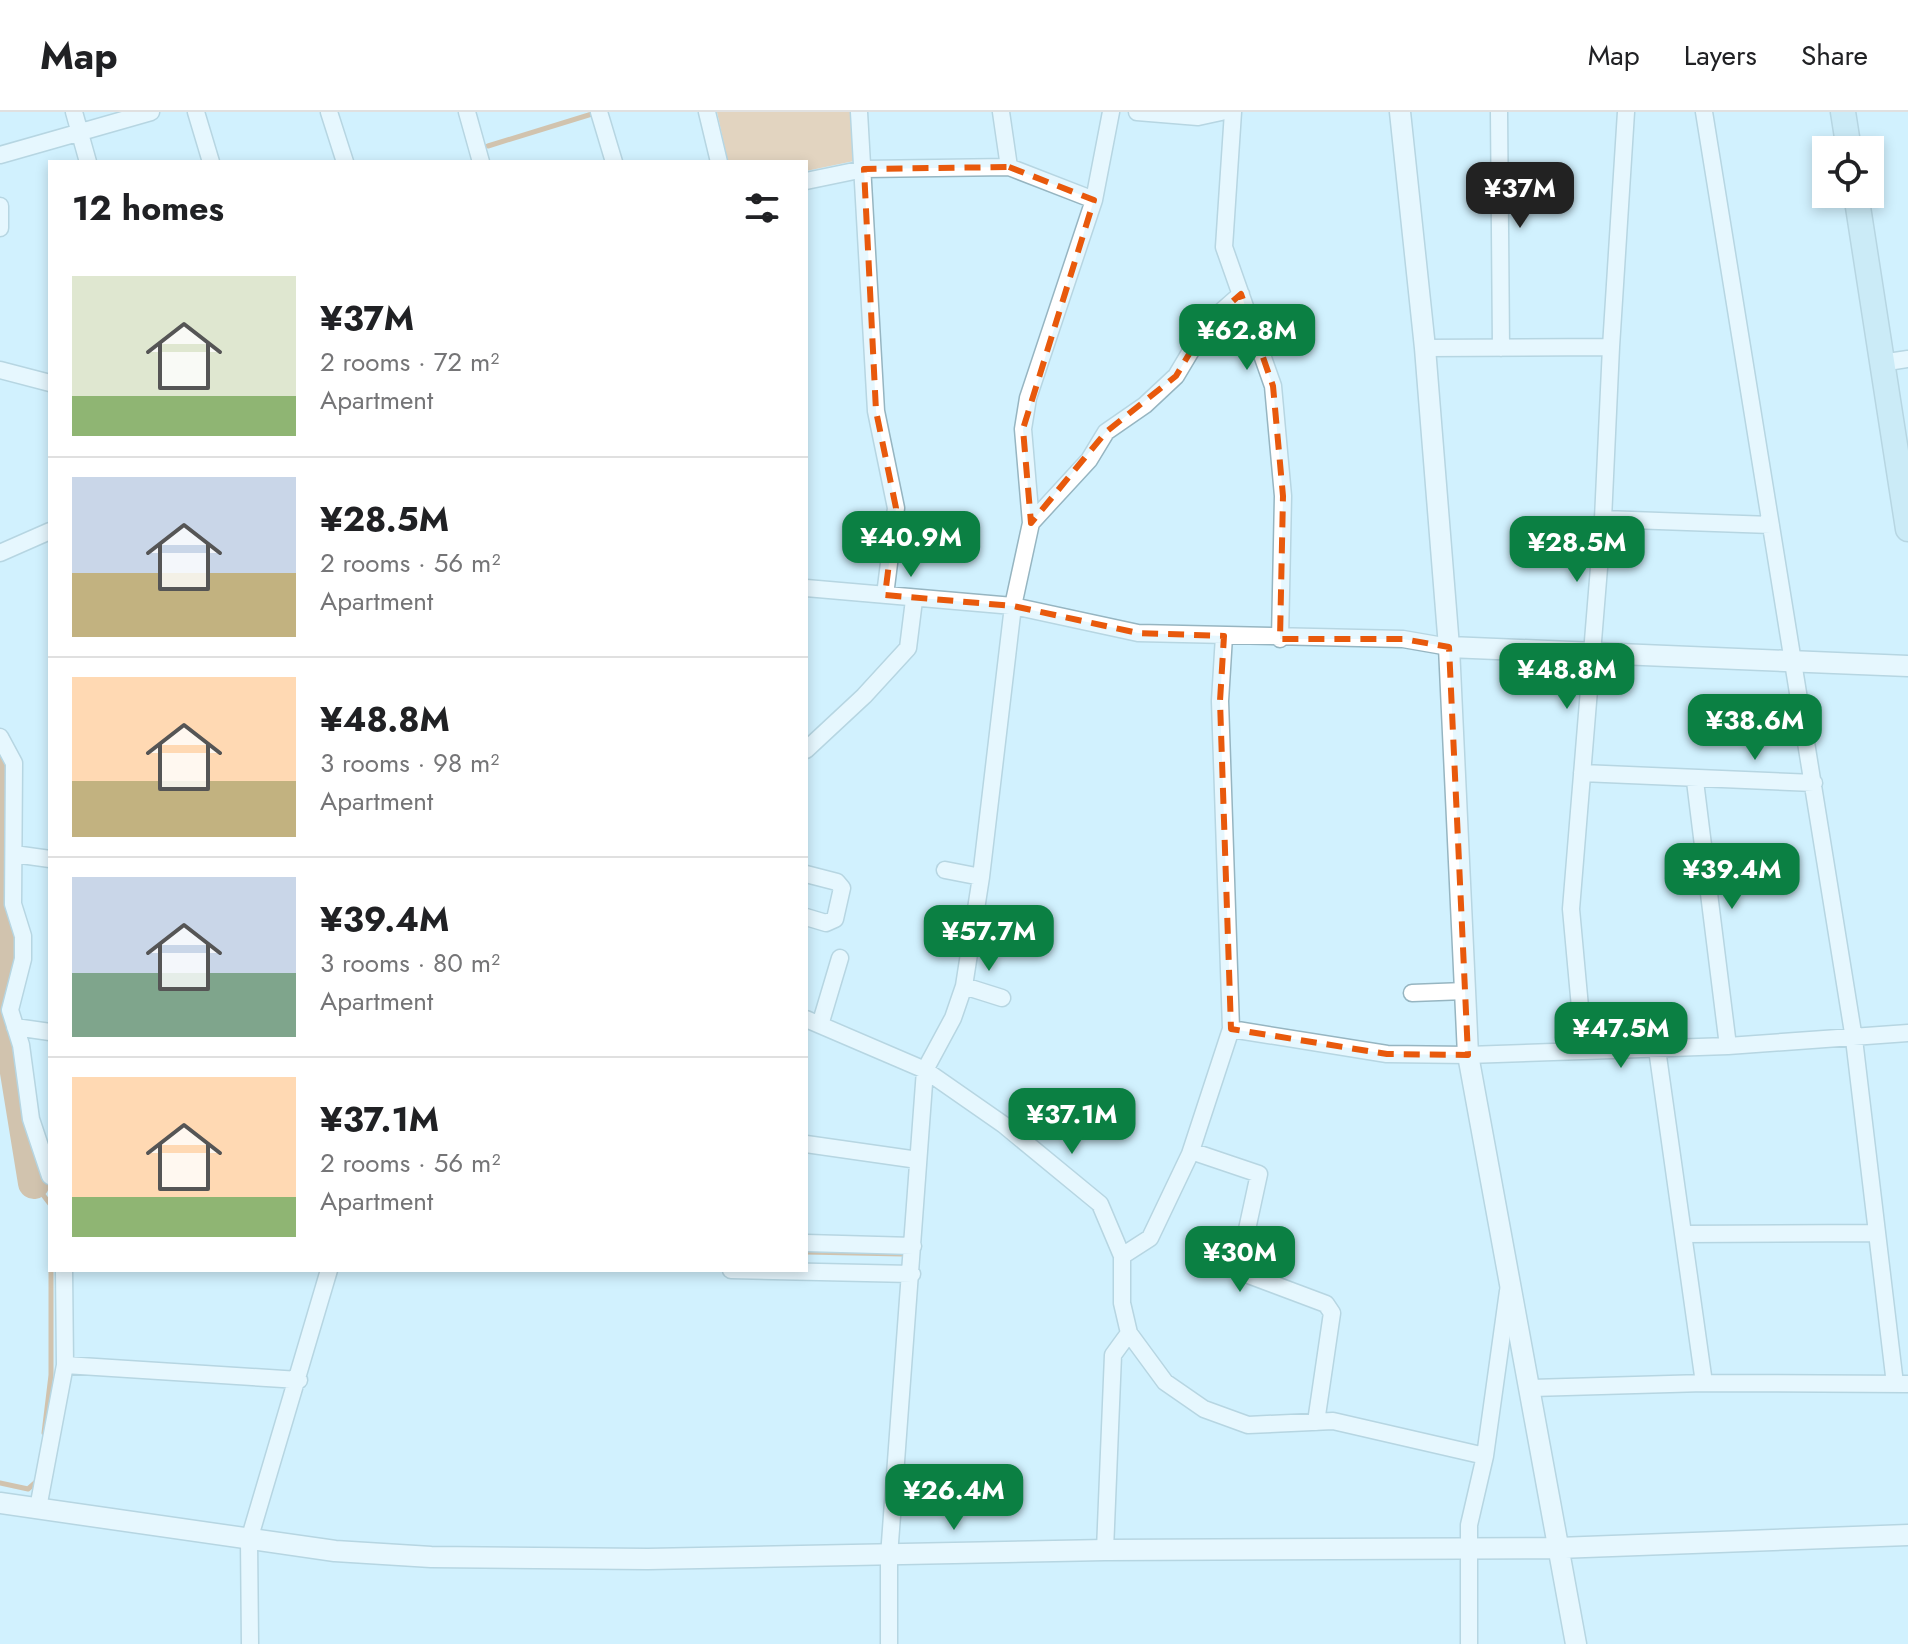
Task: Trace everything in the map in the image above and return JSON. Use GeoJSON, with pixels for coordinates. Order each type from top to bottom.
{"type":"FeatureCollection","features":[{"type":"Feature","properties":{"kind":"main road"},"geometry":{"type":"LineString","coordinates":[[1843,112],[1847,136]]}},
{"type":"Feature","properties":{"kind":"main road"},"geometry":{"type":"LineString","coordinates":[[1858,208],[1908,529]]}},
{"type":"Feature","properties":{"kind":"street"},"geometry":{"type":"LineString","coordinates":[[74,112],[88,160]]}},
{"type":"Feature","properties":{"kind":"street"},"geometry":{"type":"LineString","coordinates":[[0,155],[151,112]]}},
{"type":"Feature","properties":{"kind":"street"},"geometry":{"type":"LineString","coordinates":[[196,112],[210,160]]}},
{"type":"Feature","properties":{"kind":"street"},"geometry":{"type":"LineString","coordinates":[[329,112],[344,160]]}},
{"type":"Feature","properties":{"kind":"street"},"geometry":{"type":"LineString","coordinates":[[467,112],[480,160]]}},
{"type":"Feature","properties":{"kind":"street"},"geometry":{"type":"LineString","coordinates":[[707,112],[719,160]]}},
{"type":"Feature","properties":{"kind":"street"},"geometry":{"type":"LineString","coordinates":[[859,112],[876,411],[896,508],[885,595]]}},
{"type":"Feature","properties":{"kind":"street"},"geometry":{"type":"LineString","coordinates":[[1001,112],[1009,167]]}},
{"type":"Feature","properties":{"kind":"street"},"geometry":{"type":"LineString","coordinates":[[889,1644],[889,1556],[925,1070],[953,1018],[964,986],[981,877],[1013,606],[1031,523],[1023,429],[1028,398],[1094,200],[1111,112]]}},
{"type":"Feature","properties":{"kind":"street"},"geometry":{"type":"LineString","coordinates":[[1137,112],[1198,117],[1221,112]]}},
{"type":"Feature","properties":{"kind":"street"},"geometry":{"type":"LineString","coordinates":[[1233,112],[1224,247],[1273,386],[1283,496],[1280,639]]}},
{"type":"Feature","properties":{"kind":"street"},"geometry":{"type":"LineString","coordinates":[[1400,112],[1425,348],[1449,647],[1468,1055],[1532,1388],[1576,1644]]}},
{"type":"Feature","properties":{"kind":"street"},"geometry":{"type":"LineString","coordinates":[[1499,112],[1501,348]]}},
{"type":"Feature","properties":{"kind":"street"},"geometry":{"type":"LineString","coordinates":[[1584,1051],[1571,909],[1603,519],[1626,112]]}},
{"type":"Feature","properties":{"kind":"street"},"geometry":{"type":"LineString","coordinates":[[1532,1388],[1704,1383],[1902,1384],[1877,1233],[1854,1039],[1704,112]]}},
{"type":"Feature","properties":{"kind":"street"},"geometry":{"type":"LineString","coordinates":[[601,118],[613,160]]}},
{"type":"Feature","properties":{"kind":"street"},"geometry":{"type":"LineString","coordinates":[[808,181],[864,169],[1009,167],[1094,200]]}},
{"type":"Feature","properties":{"kind":"street"},"geometry":{"type":"LineString","coordinates":[[0,206],[0,228]]}},
{"type":"Feature","properties":{"kind":"street"},"geometry":{"type":"LineString","coordinates":[[1031,523],[1089,460],[1106,432],[1145,405],[1176,376],[1207,324],[1241,294]]}},
{"type":"Feature","properties":{"kind":"street"},"geometry":{"type":"LineString","coordinates":[[1425,348],[1611,347]]}},
{"type":"Feature","properties":{"kind":"street"},"geometry":{"type":"LineString","coordinates":[[1881,363],[1908,359]]}},
{"type":"Feature","properties":{"kind":"street"},"geometry":{"type":"LineString","coordinates":[[0,370],[48,382]]}},
{"type":"Feature","properties":{"kind":"street"},"geometry":{"type":"LineString","coordinates":[[1603,519],[1771,525]]}},
{"type":"Feature","properties":{"kind":"street"},"geometry":{"type":"LineString","coordinates":[[0,553],[48,532]]}},
{"type":"Feature","properties":{"kind":"street"},"geometry":{"type":"LineString","coordinates":[[808,588],[914,600],[1013,606],[1138,633],[1280,639],[1403,639],[1449,647],[1908,666]]}},
{"type":"Feature","properties":{"kind":"street"},"geometry":{"type":"LineString","coordinates":[[808,748],[864,696],[908,648],[914,600]]}},
{"type":"Feature","properties":{"kind":"street"},"geometry":{"type":"LineString","coordinates":[[1122,1256],[1150,1238],[1191,1151],[1231,1029],[1220,701],[1224,636]]}},
{"type":"Feature","properties":{"kind":"street"},"geometry":{"type":"LineString","coordinates":[[0,737],[14,763],[13,904],[23,936],[23,959],[10,1010],[31,1119],[48,1170]]}},
{"type":"Feature","properties":{"kind":"street"},"geometry":{"type":"LineString","coordinates":[[1582,773],[1695,781],[1814,783]]}},
{"type":"Feature","properties":{"kind":"street"},"geometry":{"type":"LineString","coordinates":[[1695,781],[1728,1046]]}},
{"type":"Feature","properties":{"kind":"street"},"geometry":{"type":"LineString","coordinates":[[14,854],[48,859]]}},
{"type":"Feature","properties":{"kind":"street"},"geometry":{"type":"LineString","coordinates":[[945,870],[981,877]]}},
{"type":"Feature","properties":{"kind":"street"},"geometry":{"type":"LineString","coordinates":[[808,875],[837,882],[842,888],[835,919],[826,923],[808,918]]}},
{"type":"Feature","properties":{"kind":"street"},"geometry":{"type":"LineString","coordinates":[[840,958],[813,1022],[925,1070],[1004,1125],[1100,1204],[1122,1256],[1122,1303],[1129,1333],[1165,1382],[1204,1409],[1248,1425],[1333,1421],[1485,1456]]}},
{"type":"Feature","properties":{"kind":"street"},"geometry":{"type":"LineString","coordinates":[[964,986],[1002,998]]}},
{"type":"Feature","properties":{"kind":"street"},"geometry":{"type":"LineString","coordinates":[[1412,993],[1465,991]]}},
{"type":"Feature","properties":{"kind":"street"},"geometry":{"type":"LineString","coordinates":[[15,1027],[48,1032]]}},
{"type":"Feature","properties":{"kind":"street"},"geometry":{"type":"LineString","coordinates":[[1231,1029],[1387,1054],[1468,1055],[1728,1046],[1908,1033]]}},
{"type":"Feature","properties":{"kind":"street"},"geometry":{"type":"LineString","coordinates":[[1657,1049],[1704,1383]]}},
{"type":"Feature","properties":{"kind":"street"},"geometry":{"type":"LineString","coordinates":[[808,1144],[918,1160]]}},
{"type":"Feature","properties":{"kind":"street"},"geometry":{"type":"LineString","coordinates":[[1191,1151],[1259,1174],[1238,1271],[1326,1304],[1332,1313],[1316,1422]]}},
{"type":"Feature","properties":{"kind":"street"},"geometry":{"type":"LineString","coordinates":[[1683,1234],[1877,1233]]}},
{"type":"Feature","properties":{"kind":"street"},"geometry":{"type":"LineString","coordinates":[[808,1243],[913,1246]]}},
{"type":"Feature","properties":{"kind":"street"},"geometry":{"type":"LineString","coordinates":[[38,1508],[65,1365],[64,1272]]}},
{"type":"Feature","properties":{"kind":"street"},"geometry":{"type":"LineString","coordinates":[[250,1644],[249,1540],[299,1380],[328,1272]]}},
{"type":"Feature","properties":{"kind":"street"},"geometry":{"type":"LineString","coordinates":[[808,1272],[912,1274]]}},
{"type":"Feature","properties":{"kind":"street"},"geometry":{"type":"LineString","coordinates":[[1469,1644],[1469,1525],[1485,1456],[1509,1281]]}},
{"type":"Feature","properties":{"kind":"street"},"geometry":{"type":"LineString","coordinates":[[1105,1550],[1113,1355],[1129,1333]]}},
{"type":"Feature","properties":{"kind":"street"},"geometry":{"type":"LineString","coordinates":[[65,1365],[299,1380]]}},
{"type":"Feature","properties":{"kind":"street"},"geometry":{"type":"LineString","coordinates":[[0,1503],[335,1551],[431,1557],[889,1556],[1468,1546],[1558,1548],[1908,1535]]}},
{"type":"Feature","properties":{"kind":"highlighted area"},"geometry":{"type":"Polygon","coordinates":[[[1009,167],[1094,200],[1023,429],[1031,523],[1106,432],[1176,376],[1207,324],[1241,294],[1273,386],[1283,496],[1280,639],[1403,639],[1449,647],[1468,1055],[1387,1054],[1231,1029],[1220,701],[1224,636],[1138,633],[1013,606],[885,595],[896,508],[876,411],[864,169],[1009,167]]]}},
{"type":"Feature","properties":{"kind":"shaded area"},"geometry":{"type":"Polygon","coordinates":[[[717,112],[850,112],[854,161],[808,171],[808,160],[728,160],[717,112]]]}},
{"type":"Feature","properties":{"kind":"waterway"},"geometry":{"type":"LineString","coordinates":[[488,146],[595,113]]}},
{"type":"Feature","properties":{"kind":"waterway"},"geometry":{"type":"LineString","coordinates":[[0,767],[3,904],[15,943],[1,1013],[13,1054],[34,1183]]}},
{"type":"Feature","properties":{"kind":"waterway"},"geometry":{"type":"LineString","coordinates":[[34,1183],[48,1201]]}},
{"type":"Feature","properties":{"kind":"waterway"},"geometry":{"type":"LineString","coordinates":[[808,1252],[902,1254]]}},
{"type":"Feature","properties":{"kind":"waterway"},"geometry":{"type":"LineString","coordinates":[[44,1433],[51,1375],[51,1272]]}},
{"type":"Feature","properties":{"kind":"waterway"},"geometry":{"type":"LineString","coordinates":[[0,1483],[28,1489],[36,1482]]}}]}
